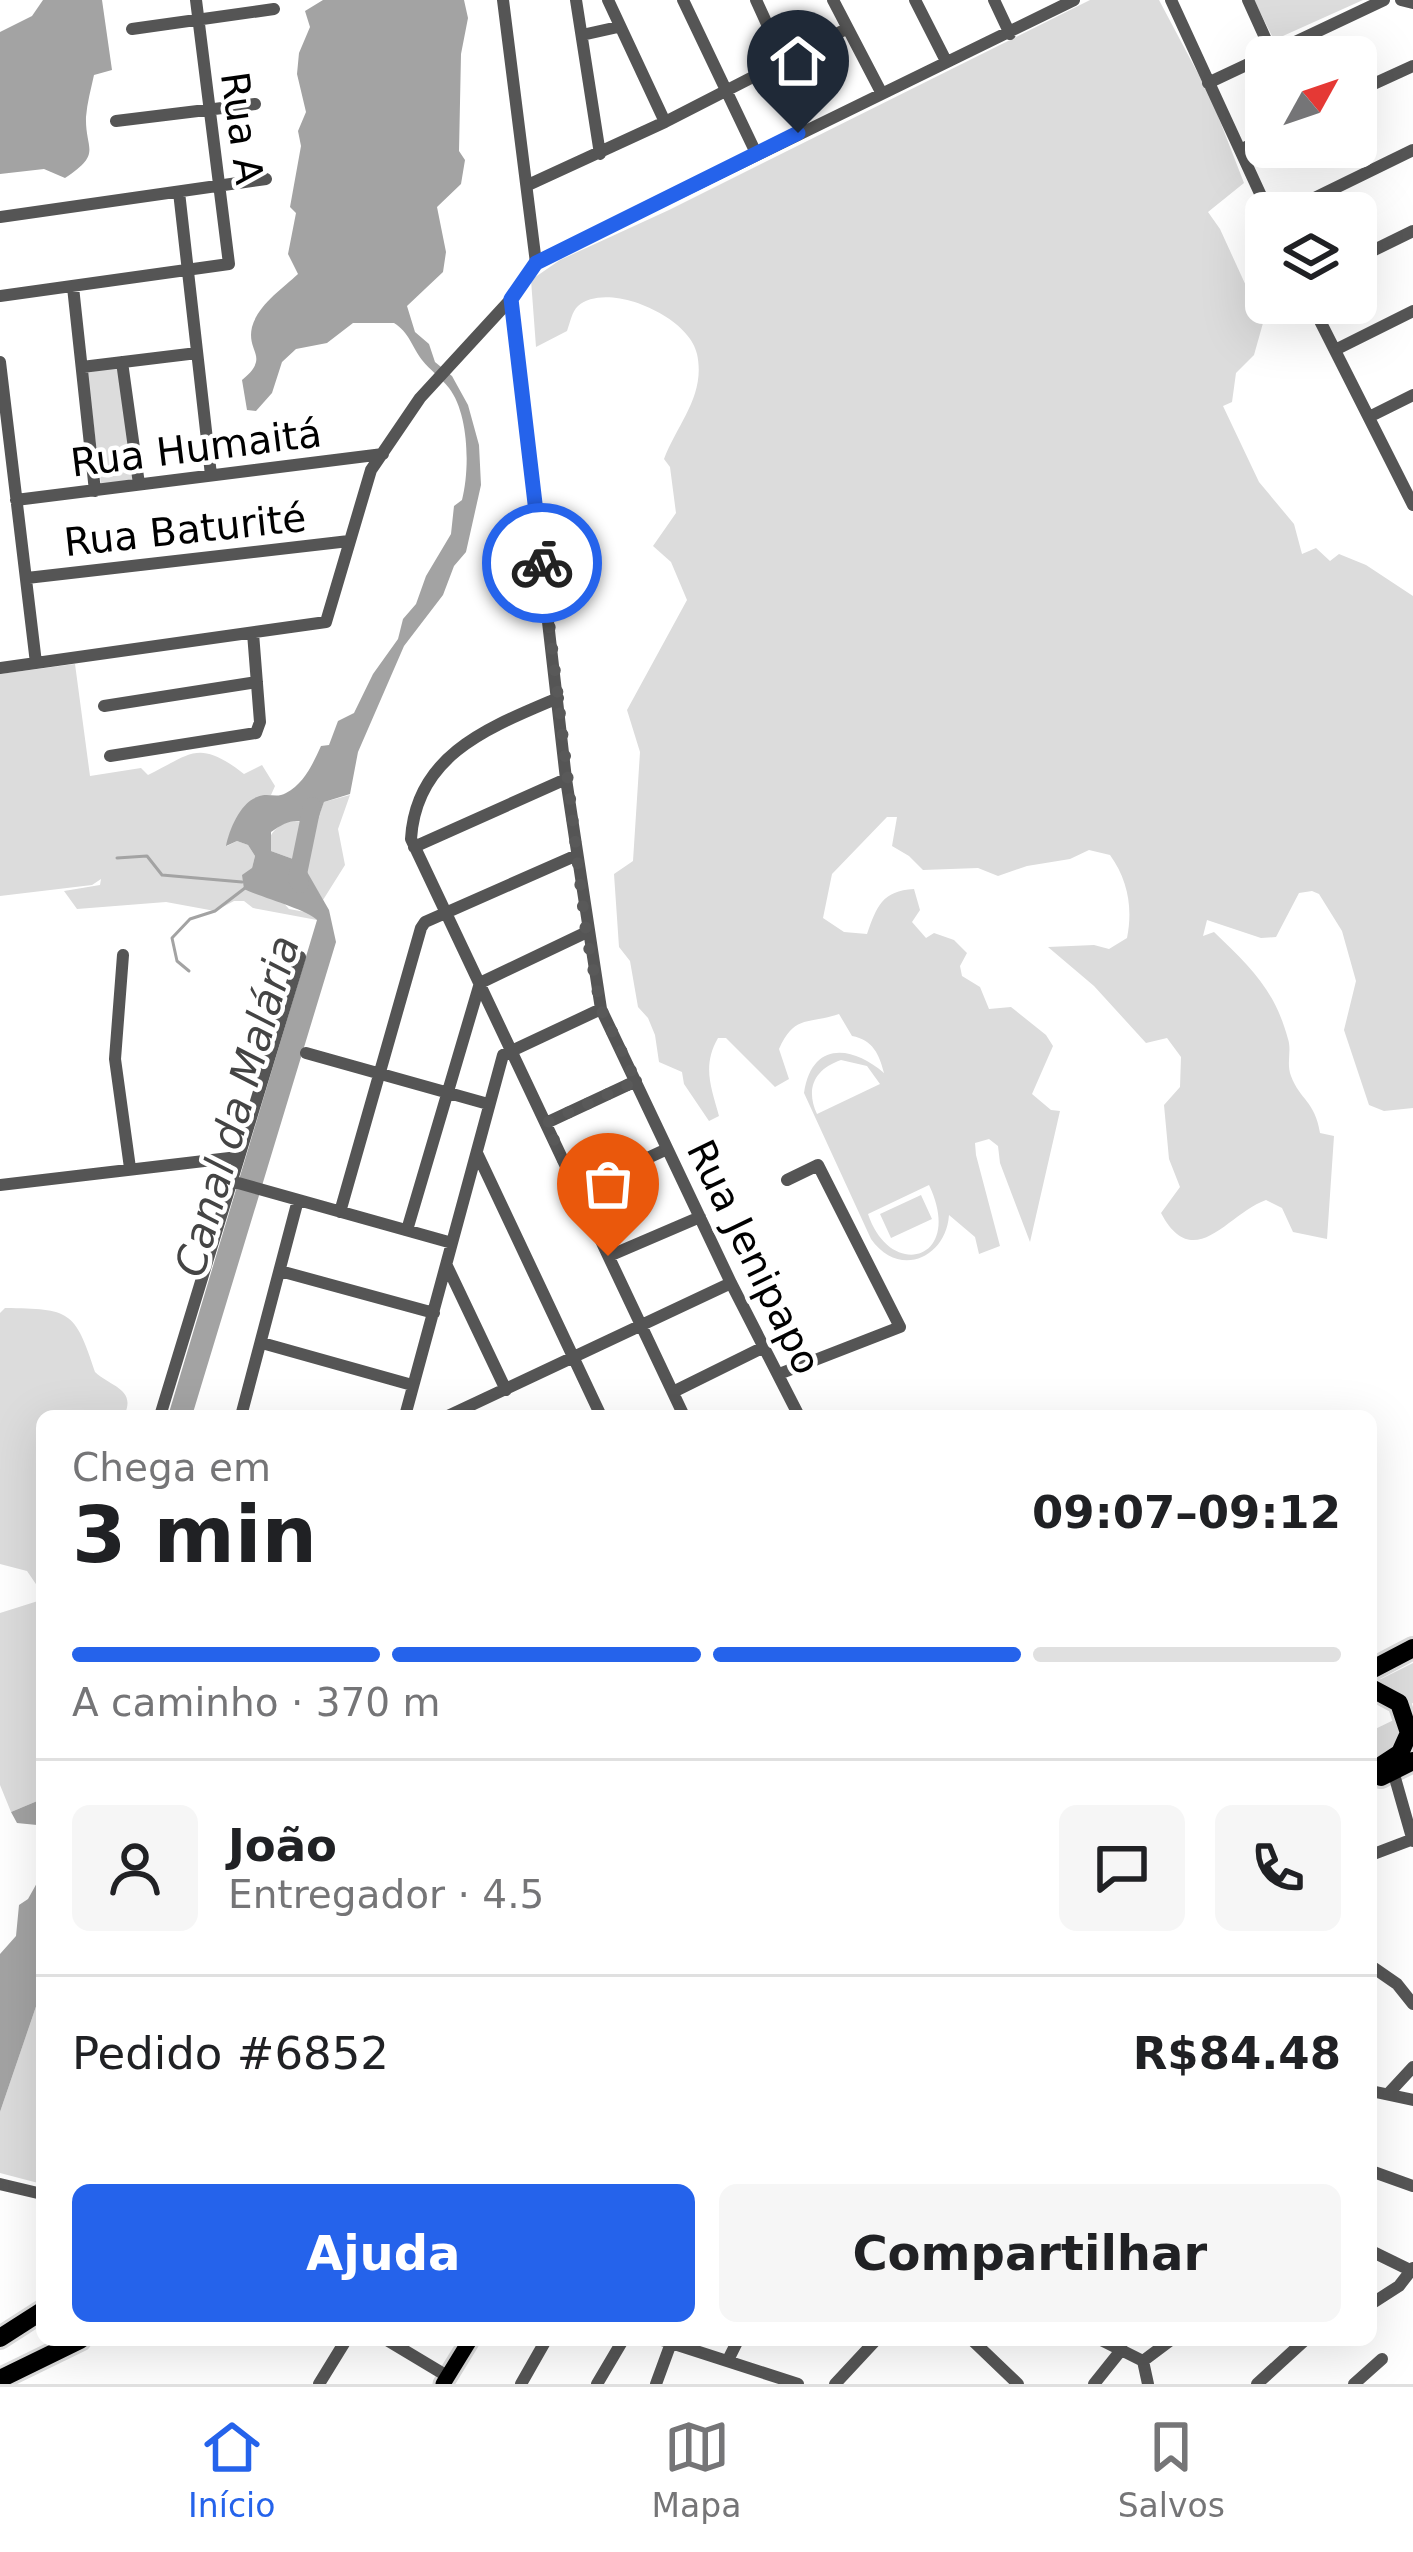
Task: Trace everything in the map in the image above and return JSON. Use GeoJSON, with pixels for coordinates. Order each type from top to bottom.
{"type":"FeatureCollection","features":[{"type":"Feature","properties":{"kind":"highway"},"geometry":{"type":"LineString","coordinates":[[1377,1667],[1413,1648]]}},
{"type":"Feature","properties":{"kind":"highway"},"geometry":{"type":"LineString","coordinates":[[1377,1691],[1400,1703],[1409,1733],[1400,1753],[1377,1768]]}},
{"type":"Feature","properties":{"kind":"highway"},"geometry":{"type":"LineString","coordinates":[[1377,1779],[1413,1761]]}},
{"type":"Feature","properties":{"kind":"highway"},"geometry":{"type":"LineString","coordinates":[[0,2338],[36,2315]]}},
{"type":"Feature","properties":{"kind":"highway"},"geometry":{"type":"LineString","coordinates":[[0,2379],[68,2346]]}},
{"type":"Feature","properties":{"kind":"main road"},"geometry":{"type":"LineString","coordinates":[[445,2380],[466,2346]]}},
{"type":"Feature","properties":{"kind":"street","name":"Rua A"},"geometry":{"type":"LineString","coordinates":[[187,272],[230,264],[196,0]]}},
{"type":"Feature","properties":{"kind":"street"},"geometry":{"type":"LineString","coordinates":[[503,0],[536,263]]}},
{"type":"Feature","properties":{"kind":"street"},"geometry":{"type":"LineString","coordinates":[[576,0],[600,154]]}},
{"type":"Feature","properties":{"kind":"street"},"geometry":{"type":"LineString","coordinates":[[608,0],[665,122]]}},
{"type":"Feature","properties":{"kind":"street"},"geometry":{"type":"LineString","coordinates":[[682,0],[756,153]]}},
{"type":"Feature","properties":{"kind":"street"},"geometry":{"type":"LineString","coordinates":[[756,0],[783,59]]}},
{"type":"Feature","properties":{"kind":"street"},"geometry":{"type":"LineString","coordinates":[[833,0],[881,92]]}},
{"type":"Feature","properties":{"kind":"street"},"geometry":{"type":"LineString","coordinates":[[915,0],[946,61]]}},
{"type":"Feature","properties":{"kind":"street"},"geometry":{"type":"LineString","coordinates":[[994,0],[1010,34]]}},
{"type":"Feature","properties":{"kind":"street"},"geometry":{"type":"LineString","coordinates":[[0,668],[322,625],[328,620],[367,481],[428,389],[511,299],[536,263],[1074,0]]}},
{"type":"Feature","properties":{"kind":"street"},"geometry":{"type":"LineString","coordinates":[[1172,0],[1259,192]]}},
{"type":"Feature","properties":{"kind":"street"},"geometry":{"type":"LineString","coordinates":[[1248,0],[1264,36]]}},
{"type":"Feature","properties":{"kind":"street"},"geometry":{"type":"LineString","coordinates":[[1308,36],[1384,0]]}},
{"type":"Feature","properties":{"kind":"street"},"geometry":{"type":"LineString","coordinates":[[1401,0],[1413,3]]}},
{"type":"Feature","properties":{"kind":"street"},"geometry":{"type":"LineString","coordinates":[[132,29],[274,9]]}},
{"type":"Feature","properties":{"kind":"street"},"geometry":{"type":"LineString","coordinates":[[582,35],[618,27]]}},
{"type":"Feature","properties":{"kind":"street"},"geometry":{"type":"LineString","coordinates":[[528,185],[600,154],[846,29]]}},
{"type":"Feature","properties":{"kind":"street"},"geometry":{"type":"LineString","coordinates":[[1208,82],[1245,65]]}},
{"type":"Feature","properties":{"kind":"street"},"geometry":{"type":"LineString","coordinates":[[1377,83],[1413,67]]}},
{"type":"Feature","properties":{"kind":"street"},"geometry":{"type":"LineString","coordinates":[[116,121],[255,104]]}},
{"type":"Feature","properties":{"kind":"street"},"geometry":{"type":"LineString","coordinates":[[1240,150],[1245,148]]}},
{"type":"Feature","properties":{"kind":"street"},"geometry":{"type":"LineString","coordinates":[[1327,192],[1413,150]]}},
{"type":"Feature","properties":{"kind":"street"},"geometry":{"type":"LineString","coordinates":[[0,217],[266,179]]}},
{"type":"Feature","properties":{"kind":"street"},"geometry":{"type":"LineString","coordinates":[[179,192],[211,475]]}},
{"type":"Feature","properties":{"kind":"street"},"geometry":{"type":"LineString","coordinates":[[1377,249],[1413,231]]}},
{"type":"Feature","properties":{"kind":"street"},"geometry":{"type":"LineString","coordinates":[[0,296],[187,272]]}},
{"type":"Feature","properties":{"kind":"street"},"geometry":{"type":"LineString","coordinates":[[73,287],[95,490]]}},
{"type":"Feature","properties":{"kind":"street","name":"Rua Jenipapo"},"geometry":{"type":"LineString","coordinates":[[511,299],[566,778],[601,1009],[795,1410]]}},
{"type":"Feature","properties":{"kind":"street"},"geometry":{"type":"LineString","coordinates":[[1335,350],[1413,311]]}},
{"type":"Feature","properties":{"kind":"street"},"geometry":{"type":"LineString","coordinates":[[1322,324],[1369,417],[1407,478],[1413,505]]}},
{"type":"Feature","properties":{"kind":"street"},"geometry":{"type":"LineString","coordinates":[[82,367],[197,353]]}},
{"type":"Feature","properties":{"kind":"street"},"geometry":{"type":"LineString","coordinates":[[0,362],[36,663]]}},
{"type":"Feature","properties":{"kind":"street"},"geometry":{"type":"LineString","coordinates":[[122,362],[139,484]]}},
{"type":"Feature","properties":{"kind":"street"},"geometry":{"type":"LineString","coordinates":[[1369,417],[1413,395]]}},
{"type":"Feature","properties":{"kind":"street","name":"Rua Humaitá"},"geometry":{"type":"LineString","coordinates":[[16,500],[383,454]]}},
{"type":"Feature","properties":{"kind":"street","name":"Rua Baturité"},"geometry":{"type":"LineString","coordinates":[[27,578],[349,541]]}},
{"type":"Feature","properties":{"kind":"street"},"geometry":{"type":"LineString","coordinates":[[110,756],[256,733],[260,722],[253,633]]}},
{"type":"Feature","properties":{"kind":"street"},"geometry":{"type":"LineString","coordinates":[[104,706],[256,682]]}},
{"type":"Feature","properties":{"kind":"street"},"geometry":{"type":"LineString","coordinates":[[558,698],[496,725],[446,757],[416,806],[412,843],[681,1410]]}},
{"type":"Feature","properties":{"kind":"street"},"geometry":{"type":"LineString","coordinates":[[412,843],[566,778]]}},
{"type":"Feature","properties":{"kind":"street"},"geometry":{"type":"LineString","coordinates":[[340,1212],[421,928],[425,922],[577,855]]}},
{"type":"Feature","properties":{"kind":"street"},"geometry":{"type":"LineString","coordinates":[[407,1230],[480,983],[586,932]]}},
{"type":"Feature","properties":{"kind":"street"},"geometry":{"type":"LineString","coordinates":[[123,955],[115,1059],[130,1168]]}},
{"type":"Feature","properties":{"kind":"street"},"geometry":{"type":"LineString","coordinates":[[162,1410],[300,957]]}},
{"type":"Feature","properties":{"kind":"street"},"geometry":{"type":"LineString","coordinates":[[406,1410],[503,1054],[601,1009]]}},
{"type":"Feature","properties":{"kind":"street"},"geometry":{"type":"LineString","coordinates":[[306,1053],[488,1104]]}},
{"type":"Feature","properties":{"kind":"street"},"geometry":{"type":"LineString","coordinates":[[546,1123],[636,1081]]}},
{"type":"Feature","properties":{"kind":"street"},"geometry":{"type":"LineString","coordinates":[[577,1191],[667,1148]]}},
{"type":"Feature","properties":{"kind":"street"},"geometry":{"type":"LineString","coordinates":[[477,1153],[598,1410]]}},
{"type":"Feature","properties":{"kind":"street"},"geometry":{"type":"LineString","coordinates":[[0,1185],[238,1157]]}},
{"type":"Feature","properties":{"kind":"street"},"geometry":{"type":"LineString","coordinates":[[779,1373],[900,1328],[818,1165],[787,1180]]}},
{"type":"Feature","properties":{"kind":"street"},"geometry":{"type":"LineString","coordinates":[[231,1181],[452,1243]]}},
{"type":"Feature","properties":{"kind":"street"},"geometry":{"type":"LineString","coordinates":[[244,1410],[298,1200]]}},
{"type":"Feature","properties":{"kind":"street"},"geometry":{"type":"LineString","coordinates":[[608,1256],[700,1217]]}},
{"type":"Feature","properties":{"kind":"street"},"geometry":{"type":"LineString","coordinates":[[447,1267],[506,1390]]}},
{"type":"Feature","properties":{"kind":"street"},"geometry":{"type":"LineString","coordinates":[[280,1271],[434,1313]]}},
{"type":"Feature","properties":{"kind":"street"},"geometry":{"type":"LineString","coordinates":[[461,1410],[731,1283]]}},
{"type":"Feature","properties":{"kind":"street"},"geometry":{"type":"LineString","coordinates":[[262,1343],[412,1384]]}},
{"type":"Feature","properties":{"kind":"street"},"geometry":{"type":"LineString","coordinates":[[673,1392],[764,1347]]}},
{"type":"Feature","properties":{"kind":"street"},"geometry":{"type":"LineString","coordinates":[[1377,1853],[1413,1840],[1393,1772]]}},
{"type":"Feature","properties":{"kind":"street"},"geometry":{"type":"LineString","coordinates":[[1377,1970],[1397,1984],[1413,2004]]}},
{"type":"Feature","properties":{"kind":"street"},"geometry":{"type":"LineString","coordinates":[[1397,1984],[1413,1972]]}},
{"type":"Feature","properties":{"kind":"street"},"geometry":{"type":"LineString","coordinates":[[1388,2094],[1413,2067]]}},
{"type":"Feature","properties":{"kind":"street"},"geometry":{"type":"LineString","coordinates":[[1377,2092],[1413,2100]]}},
{"type":"Feature","properties":{"kind":"street"},"geometry":{"type":"LineString","coordinates":[[1377,2173],[1413,2186]]}},
{"type":"Feature","properties":{"kind":"street"},"geometry":{"type":"LineString","coordinates":[[0,2184],[36,2193]]}},
{"type":"Feature","properties":{"kind":"street"},"geometry":{"type":"LineString","coordinates":[[1377,2255],[1412,2270],[1399,2286],[1377,2299]]}},
{"type":"Feature","properties":{"kind":"street"},"geometry":{"type":"LineString","coordinates":[[319,2384],[342,2346]]}},
{"type":"Feature","properties":{"kind":"street"},"geometry":{"type":"LineString","coordinates":[[396,2346],[445,2380]]}},
{"type":"Feature","properties":{"kind":"street"},"geometry":{"type":"LineString","coordinates":[[521,2384],[542,2346]]}},
{"type":"Feature","properties":{"kind":"street"},"geometry":{"type":"LineString","coordinates":[[597,2384],[619,2346]]}},
{"type":"Feature","properties":{"kind":"street"},"geometry":{"type":"LineString","coordinates":[[656,2384],[671,2346]]}},
{"type":"Feature","properties":{"kind":"street"},"geometry":{"type":"LineString","coordinates":[[685,2346],[798,2384]]}},
{"type":"Feature","properties":{"kind":"street"},"geometry":{"type":"LineString","coordinates":[[728,2360],[736,2346]]}},
{"type":"Feature","properties":{"kind":"street"},"geometry":{"type":"LineString","coordinates":[[836,2384],[871,2346]]}},
{"type":"Feature","properties":{"kind":"street"},"geometry":{"type":"LineString","coordinates":[[978,2346],[1018,2384]]}},
{"type":"Feature","properties":{"kind":"street"},"geometry":{"type":"LineString","coordinates":[[1115,2346],[1143,2361],[1148,2384]]}},
{"type":"Feature","properties":{"kind":"street"},"geometry":{"type":"LineString","coordinates":[[1143,2361],[1163,2346]]}},
{"type":"Feature","properties":{"kind":"street"},"geometry":{"type":"LineString","coordinates":[[1257,2384],[1298,2346]]}},
{"type":"Feature","properties":{"kind":"street"},"geometry":{"type":"LineString","coordinates":[[1094,2384],[1122,2349]]}},
{"type":"Feature","properties":{"kind":"street"},"geometry":{"type":"LineString","coordinates":[[1354,2384],[1382,2359]]}},
{"type":"Feature","properties":{"kind":"shaded area"},"geometry":{"type":"Polygon","coordinates":[[[43,0],[102,0],[112,70],[94,75],[86,117],[88,156],[65,178],[44,169],[0,174],[0,32],[32,16],[43,0]]]}},
{"type":"Feature","properties":{"kind":"shaded area"},"geometry":{"type":"Polygon","coordinates":[[[323,0],[464,0],[468,18],[461,54],[459,151],[465,160],[461,184],[437,207],[446,252],[443,272],[407,306],[415,332],[429,344],[435,362],[452,376],[468,405],[479,445],[481,485],[466,552],[454,566],[443,595],[404,646],[358,752],[350,794],[324,802],[314,830],[293,821],[271,832],[271,851],[306,870],[329,910],[336,942],[194,1410],[170,1410],[317,920],[244,889],[242,875],[252,868],[255,856],[248,845],[237,841],[226,846],[230,832],[251,800],[293,789],[321,746],[329,745],[338,721],[354,713],[451,534],[454,506],[462,500],[466,473],[464,427],[456,399],[394,323],[353,323],[327,343],[296,349],[282,362],[272,393],[256,411],[247,410],[242,380],[255,365],[251,336],[255,319],[298,274],[288,254],[296,213],[290,207],[301,146],[298,131],[306,112],[297,74],[299,53],[310,27],[305,11],[323,0]]]}},
{"type":"Feature","properties":{"kind":"shaded area"},"geometry":{"type":"Polygon","coordinates":[[[1090,0],[1159,0],[1211,98],[1244,183],[1208,212],[1245,284],[1245,324],[1263,324],[1254,355],[1236,373],[1232,402],[1223,406],[1259,482],[1294,524],[1302,554],[1316,548],[1330,561],[1339,554],[1366,565],[1413,596],[1413,1108],[1384,1111],[1369,1105],[1344,1030],[1356,981],[1342,931],[1319,894],[1299,893],[1276,937],[1261,938],[1207,920],[1203,936],[1214,932],[1268,992],[1288,1039],[1295,1084],[1315,1114],[1320,1133],[1334,1136],[1327,1239],[1293,1232],[1282,1208],[1266,1200],[1199,1240],[1173,1231],[1161,1213],[1180,1187],[1169,1159],[1164,1105],[1180,1087],[1181,1057],[1167,1038],[1146,1043],[1094,986],[1048,947],[1109,949],[1127,938],[1128,895],[1110,855],[1089,850],[998,876],[978,868],[923,870],[892,846],[897,817],[887,817],[832,874],[823,918],[844,932],[867,934],[882,902],[914,889],[920,910],[912,922],[926,938],[934,933],[954,940],[967,953],[960,966],[962,976],[980,987],[989,1009],[1011,1007],[1053,1046],[1032,1094],[1051,1110],[1060,1111],[1030,1242],[998,1146],[989,1139],[975,1143],[976,1155],[1000,1246],[979,1254],[975,1237],[949,1215],[939,1243],[919,1258],[895,1258],[871,1239],[804,1093],[816,1064],[835,1053],[860,1057],[884,1073],[874,1049],[852,1036],[839,1014],[803,1022],[791,1030],[779,1049],[789,1079],[775,1087],[726,1038],[718,1038],[709,1067],[719,1116],[709,1121],[684,1084],[682,1072],[659,1062],[655,1035],[638,1007],[630,961],[619,947],[614,874],[633,861],[640,752],[627,710],[687,600],[671,562],[653,546],[676,513],[670,467],[664,459],[694,396],[699,369],[691,340],[680,327],[646,306],[608,297],[578,306],[567,331],[536,347],[531,280],[560,260],[1090,0]],[[841,1060],[819,1074],[812,1088],[817,1114],[880,1084],[867,1066],[841,1060]],[[929,1185],[868,1214],[878,1235],[906,1254],[920,1253],[931,1245],[938,1231],[938,1211],[929,1185]]]}},
{"type":"Feature","properties":{"kind":"shaded area"},"geometry":{"type":"Polygon","coordinates":[[[1254,0],[1363,0],[1283,36],[1272,36],[1254,0]]]}},
{"type":"Feature","properties":{"kind":"shaded area"},"geometry":{"type":"Polygon","coordinates":[[[121,366],[137,481],[101,485],[87,371],[121,366]]]}},
{"type":"Feature","properties":{"kind":"shaded area"},"geometry":{"type":"Polygon","coordinates":[[[75,664],[90,776],[141,768],[148,775],[195,753],[216,756],[244,774],[262,765],[275,786],[271,795],[241,812],[227,846],[237,841],[248,845],[255,856],[252,868],[289,909],[311,913],[317,920],[253,908],[244,901],[215,911],[166,902],[77,909],[64,891],[100,885],[101,879],[92,885],[0,896],[0,674],[75,664]]]}},
{"type":"Feature","properties":{"kind":"shaded area"},"geometry":{"type":"Polygon","coordinates":[[[350,795],[338,829],[345,865],[323,900],[305,870],[293,859],[271,851],[270,837],[290,822],[302,822],[313,830],[324,802],[350,795]]]}},
{"type":"Feature","properties":{"kind":"shaded area"},"geometry":{"type":"Polygon","coordinates":[[[921,1195],[932,1219],[891,1238],[880,1214],[921,1195]]]}},
{"type":"Feature","properties":{"kind":"shaded area"},"geometry":{"type":"Polygon","coordinates":[[[5,1308],[44,1310],[67,1317],[82,1336],[95,1372],[127,1400],[126,1410],[36,1410],[36,1584],[27,1571],[0,1564],[0,1313],[5,1308]]]}},
{"type":"Feature","properties":{"kind":"shaded area"},"geometry":{"type":"Polygon","coordinates":[[[36,1602],[36,1802],[11,1812],[0,1785],[0,1613],[36,1602]]]}},
{"type":"Feature","properties":{"kind":"shaded area"},"geometry":{"type":"Polygon","coordinates":[[[1413,1663],[1413,1703],[1406,1706],[1377,1688],[1377,1681],[1413,1663]]]}},
{"type":"Feature","properties":{"kind":"shaded area"},"geometry":{"type":"Polygon","coordinates":[[[1400,1717],[1405,1732],[1394,1750],[1377,1763],[1377,1728],[1400,1717]]]}},
{"type":"Feature","properties":{"kind":"shaded area"},"geometry":{"type":"Polygon","coordinates":[[[36,1802],[36,1825],[17,1823],[11,1812],[36,1802]]]}},
{"type":"Feature","properties":{"kind":"shaded area"},"geometry":{"type":"Polygon","coordinates":[[[36,1885],[36,2007],[0,2112],[0,1954],[16,1936],[19,1905],[36,1885]]]}},
{"type":"Feature","properties":{"kind":"shaded area"},"geometry":{"type":"Polygon","coordinates":[[[36,2007],[36,2182],[0,2173],[0,2112],[36,2007]]]}},
{"type":"Feature","properties":{"kind":"waterway","name":"Canal da Malária"},"geometry":{"type":"LineString","coordinates":[[300,884],[297,879],[312,806]]}},
{"type":"Feature","properties":{"kind":"waterway"},"geometry":{"type":"LineString","coordinates":[[117,858],[147,856],[162,875],[242,882]]}},
{"type":"Feature","properties":{"kind":"waterway"},"geometry":{"type":"LineString","coordinates":[[189,971],[177,961],[172,938],[190,919],[215,911],[245,888]]}},
{"type":"Feature","properties":{"kind":"way so far"},"geometry":{"type":"LineString","coordinates":[[542,563],[586,932],[601,1009],[636,1081],[546,1123],[608,1256]]}},
{"type":"Feature","properties":{"kind":"route"},"geometry":{"type":"LineString","coordinates":[[542,563],[511,299],[536,263],[798,133]]}}]}
